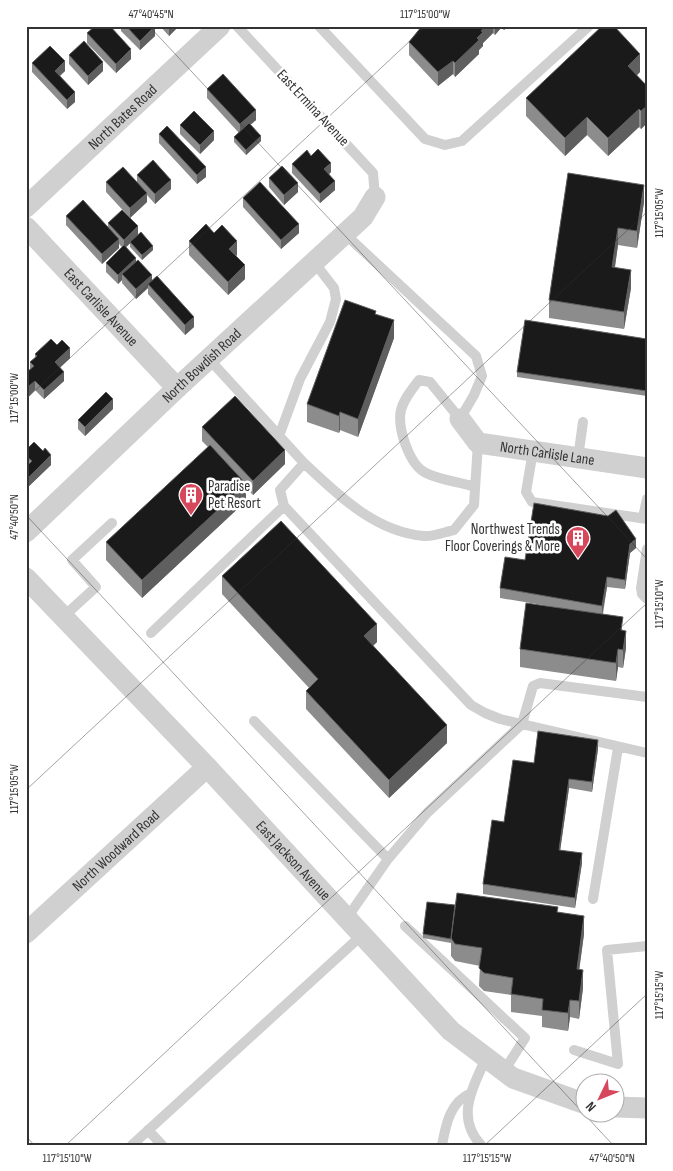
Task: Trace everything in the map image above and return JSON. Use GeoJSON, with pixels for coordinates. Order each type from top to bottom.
{"type":"FeatureCollection","features":[{"type":"Feature","properties":{"kind":"street","name":"North Bates Road"},"geometry":{"type":"LineString","coordinates":[[26,207],[220,26]]}},
{"type":"Feature","properties":{"kind":"street","name":"North Bowdish Road"},"geometry":{"type":"LineString","coordinates":[[26,532],[177,388],[363,217],[375,197]]}},
{"type":"Feature","properties":{"kind":"street","name":"East Carlisle Avenue"},"geometry":{"type":"LineString","coordinates":[[26,227],[177,388]]}},
{"type":"Feature","properties":{"kind":"street"},"geometry":{"type":"LineString","coordinates":[[460,419],[478,443]]}},
{"type":"Feature","properties":{"kind":"street","name":"North Carlisle Lane"},"geometry":{"type":"LineString","coordinates":[[478,443],[647,468]]}},
{"type":"Feature","properties":{"kind":"street","name":"East Jackson Avenue"},"geometry":{"type":"LineString","coordinates":[[26,578],[207,767],[451,1031],[513,1078],[576,1100]]}},
{"type":"Feature","properties":{"kind":"street","name":"North Woodward Road"},"geometry":{"type":"LineString","coordinates":[[26,934],[207,767]]}},
{"type":"Feature","properties":{"kind":"street"},"geometry":{"type":"LineString","coordinates":[[626,1107],[647,1108]]}},
{"type":"Feature","properties":{"kind":"lane","name":"East Ermina Avenue"},"geometry":{"type":"LineString","coordinates":[[237,26],[373,173],[375,197]]}},
{"type":"Feature","properties":{"kind":"lane"},"geometry":{"type":"LineString","coordinates":[[320,26],[425,139],[445,145],[462,141],[589,26]]}},
{"type":"Feature","properties":{"kind":"lane"},"geometry":{"type":"LineString","coordinates":[[345,234],[476,356],[482,376],[474,395],[460,419],[430,382],[419,380],[410,391],[401,411],[401,432],[410,455],[424,472],[475,486]]}},
{"type":"Feature","properties":{"kind":"lane"},"geometry":{"type":"LineString","coordinates":[[279,436],[300,379],[330,322],[336,299],[334,288],[314,262]]}},
{"type":"Feature","properties":{"kind":"lane"},"geometry":{"type":"LineString","coordinates":[[209,359],[304,463],[349,504],[392,530],[425,536],[454,530],[474,505],[478,443]]}},
{"type":"Feature","properties":{"kind":"lane"},"geometry":{"type":"LineString","coordinates":[[578,458],[583,422]]}},
{"type":"Feature","properties":{"kind":"lane"},"geometry":{"type":"LineString","coordinates":[[532,451],[526,492],[532,502],[645,518],[647,499]]}},
{"type":"Feature","properties":{"kind":"lane"},"geometry":{"type":"LineString","coordinates":[[304,463],[280,490],[284,506],[471,705],[484,714],[618,748],[647,753]]}},
{"type":"Feature","properties":{"kind":"lane"},"geometry":{"type":"LineString","coordinates":[[152,633],[284,506]]}},
{"type":"Feature","properties":{"kind":"lane"},"geometry":{"type":"LineString","coordinates":[[63,617],[96,587],[72,560],[112,523]]}},
{"type":"Feature","properties":{"kind":"lane"},"geometry":{"type":"LineString","coordinates":[[647,549],[641,588],[642,594],[647,599]]}},
{"type":"Feature","properties":{"kind":"lane"},"geometry":{"type":"LineString","coordinates":[[347,918],[388,859],[428,813],[522,724],[533,686],[540,683],[647,697]]}},
{"type":"Feature","properties":{"kind":"lane"},"geometry":{"type":"LineString","coordinates":[[254,721],[388,859]]}},
{"type":"Feature","properties":{"kind":"lane"},"geometry":{"type":"LineString","coordinates":[[593,899],[618,748]]}},
{"type":"Feature","properties":{"kind":"lane"},"geometry":{"type":"LineString","coordinates":[[405,926],[525,1038],[504,1071]]}},
{"type":"Feature","properties":{"kind":"lane"},"geometry":{"type":"LineString","coordinates":[[132,1145],[362,934]]}},
{"type":"Feature","properties":{"kind":"lane"},"geometry":{"type":"LineString","coordinates":[[574,1050],[618,1064],[607,950],[647,946]]}},
{"type":"Feature","properties":{"kind":"lane"},"geometry":{"type":"LineString","coordinates":[[481,1145],[470,1131],[466,1108],[486,1058]]}},
{"type":"Feature","properties":{"kind":"lane"},"geometry":{"type":"LineString","coordinates":[[442,1145],[447,1123],[455,1105],[462,1097],[471,1093]]}},
{"type":"Feature","properties":{"kind":"lane"},"geometry":{"type":"LineString","coordinates":[[148,1130],[162,1145]]}},
{"type":"Feature","properties":{"kind":"building"},"geometry":{"type":"Polygon","coordinates":[[[95,26],[110,26],[131,49],[116,64],[87,33],[95,26]]]}},
{"type":"Feature","properties":{"kind":"building"},"geometry":{"type":"Polygon","coordinates":[[[126,26],[155,26],[140,41],[126,26]]]}},
{"type":"Feature","properties":{"kind":"building"},"geometry":{"type":"Polygon","coordinates":[[[422,26],[486,26],[477,38],[479,40],[455,63],[453,61],[438,72],[409,42],[422,26]]]}},
{"type":"Feature","properties":{"kind":"building"},"geometry":{"type":"Polygon","coordinates":[[[602,26],[614,26],[640,54],[628,66],[647,86],[647,106],[641,111],[639,109],[608,138],[587,117],[565,138],[526,98],[602,26]]]}},
{"type":"Feature","properties":{"kind":"building"},"geometry":{"type":"Polygon","coordinates":[[[84,41],[103,62],[88,76],[69,55],[84,41]]]}},
{"type":"Feature","properties":{"kind":"building"},"geometry":{"type":"Polygon","coordinates":[[[50,46],[65,61],[55,71],[75,92],[67,100],[32,63],[50,46]]]}},
{"type":"Feature","properties":{"kind":"building"},"geometry":{"type":"Polygon","coordinates":[[[223,74],[256,110],[240,124],[207,89],[223,74]]]}},
{"type":"Feature","properties":{"kind":"building"},"geometry":{"type":"Polygon","coordinates":[[[194,111],[214,131],[200,145],[180,125],[194,111]]]}},
{"type":"Feature","properties":{"kind":"building"},"geometry":{"type":"Polygon","coordinates":[[[249,123],[261,136],[246,150],[234,137],[249,123]]]}},
{"type":"Feature","properties":{"kind":"building"},"geometry":{"type":"Polygon","coordinates":[[[167,126],[206,167],[197,175],[159,134],[167,126]]]}},
{"type":"Feature","properties":{"kind":"building"},"geometry":{"type":"Polygon","coordinates":[[[318,149],[331,163],[324,169],[335,181],[320,194],[292,164],[307,150],[311,156],[318,149]]]}},
{"type":"Feature","properties":{"kind":"building"},"geometry":{"type":"Polygon","coordinates":[[[153,160],[171,180],[155,194],[137,175],[153,160]]]}},
{"type":"Feature","properties":{"kind":"building"},"geometry":{"type":"Polygon","coordinates":[[[282,166],[298,183],[284,195],[269,178],[282,166]]]}},
{"type":"Feature","properties":{"kind":"building"},"geometry":{"type":"Polygon","coordinates":[[[123,167],[147,193],[130,208],[106,182],[123,167]]]}},
{"type":"Feature","properties":{"kind":"building"},"geometry":{"type":"Polygon","coordinates":[[[568,173],[644,185],[637,231],[618,228],[612,267],[631,270],[624,312],[549,300],[568,173]]]}},
{"type":"Feature","properties":{"kind":"building"},"geometry":{"type":"Polygon","coordinates":[[[260,182],[299,224],[281,240],[243,198],[260,182]]]}},
{"type":"Feature","properties":{"kind":"building"},"geometry":{"type":"Polygon","coordinates":[[[83,200],[119,239],[102,254],[66,216],[83,200]]]}},
{"type":"Feature","properties":{"kind":"building"},"geometry":{"type":"Polygon","coordinates":[[[122,210],[138,226],[124,240],[108,223],[122,210]]]}},
{"type":"Feature","properties":{"kind":"building"},"geometry":{"type":"Polygon","coordinates":[[[206,224],[214,233],[222,225],[237,241],[229,249],[245,265],[228,282],[189,241],[206,224]]]}},
{"type":"Feature","properties":{"kind":"building"},"geometry":{"type":"Polygon","coordinates":[[[141,232],[153,246],[142,255],[130,242],[141,232]]]}},
{"type":"Feature","properties":{"kind":"building"},"geometry":{"type":"Polygon","coordinates":[[[124,245],[136,258],[118,275],[106,263],[124,245]]]}},
{"type":"Feature","properties":{"kind":"building"},"geometry":{"type":"Polygon","coordinates":[[[138,260],[152,275],[136,289],[122,274],[138,260]]]}},
{"type":"Feature","properties":{"kind":"building"},"geometry":{"type":"Polygon","coordinates":[[[157,276],[194,317],[185,325],[148,284],[157,276]]]}},
{"type":"Feature","properties":{"kind":"building"},"geometry":{"type":"Polygon","coordinates":[[[345,300],[376,311],[375,314],[394,320],[358,419],[340,412],[339,416],[307,404],[345,300]]]}},
{"type":"Feature","properties":{"kind":"building"},"geometry":{"type":"Polygon","coordinates":[[[525,320],[647,339],[647,391],[517,372],[525,320]]]}},
{"type":"Feature","properties":{"kind":"building"},"geometry":{"type":"Polygon","coordinates":[[[51,339],[57,345],[62,340],[70,348],[55,362],[64,372],[44,390],[35,381],[29,386],[26,384],[26,373],[34,366],[30,362],[37,356],[35,354],[51,339]]]}},
{"type":"Feature","properties":{"kind":"building"},"geometry":{"type":"Polygon","coordinates":[[[106,392],[113,399],[85,427],[78,420],[106,392]]]}},
{"type":"Feature","properties":{"kind":"building"},"geometry":{"type":"Polygon","coordinates":[[[235,396],[285,450],[253,481],[202,427],[235,396]]]}},
{"type":"Feature","properties":{"kind":"building"},"geometry":{"type":"Polygon","coordinates":[[[34,442],[43,451],[45,448],[51,455],[26,480],[26,467],[32,461],[26,456],[26,450],[34,442]]]}},
{"type":"Feature","properties":{"kind":"building","name":"Paradise Pet Resort"},"geometry":{"type":"Polygon","coordinates":[[[210,445],[246,484],[142,580],[106,542],[210,445]]]}},
{"type":"Feature","properties":{"kind":"building","name":"Northwest Trends Floor Coverings & More"},"geometry":{"type":"Polygon","coordinates":[[[534,503],[608,516],[616,510],[636,539],[630,544],[625,580],[607,577],[602,606],[500,588],[505,557],[525,560],[534,503]]]}},
{"type":"Feature","properties":{"kind":"building"},"geometry":{"type":"Polygon","coordinates":[[[281,521],[377,624],[364,636],[447,725],[389,780],[306,691],[318,679],[222,576],[281,521]]]}},
{"type":"Feature","properties":{"kind":"building"},"geometry":{"type":"Polygon","coordinates":[[[526,603],[623,617],[621,630],[626,631],[623,650],[618,649],[616,663],[520,649],[526,603]]]}},
{"type":"Feature","properties":{"kind":"building"},"geometry":{"type":"Polygon","coordinates":[[[538,731],[598,740],[592,782],[569,779],[559,850],[582,853],[575,898],[483,884],[492,820],[504,822],[513,760],[534,763],[538,731]]]}},
{"type":"Feature","properties":{"kind":"building"},"geometry":{"type":"Polygon","coordinates":[[[457,893],[558,907],[557,912],[584,916],[577,969],[583,970],[579,1001],[570,1000],[568,1013],[542,1010],[543,999],[511,994],[513,978],[484,973],[479,968],[482,948],[455,944],[451,938],[457,893]]]}},
{"type":"Feature","properties":{"kind":"building"},"geometry":{"type":"Polygon","coordinates":[[[427,902],[455,905],[451,939],[423,934],[427,902]]]}},
{"type":"Feature","properties":{"kind":"place","name":"Paradise Pet Resort"},"geometry":{"type":"Point","coordinates":[191,516]}},
{"type":"Feature","properties":{"kind":"place","name":"Northwest Trends Floor Coverings & More"},"geometry":{"type":"Point","coordinates":[578,559]}}]}
